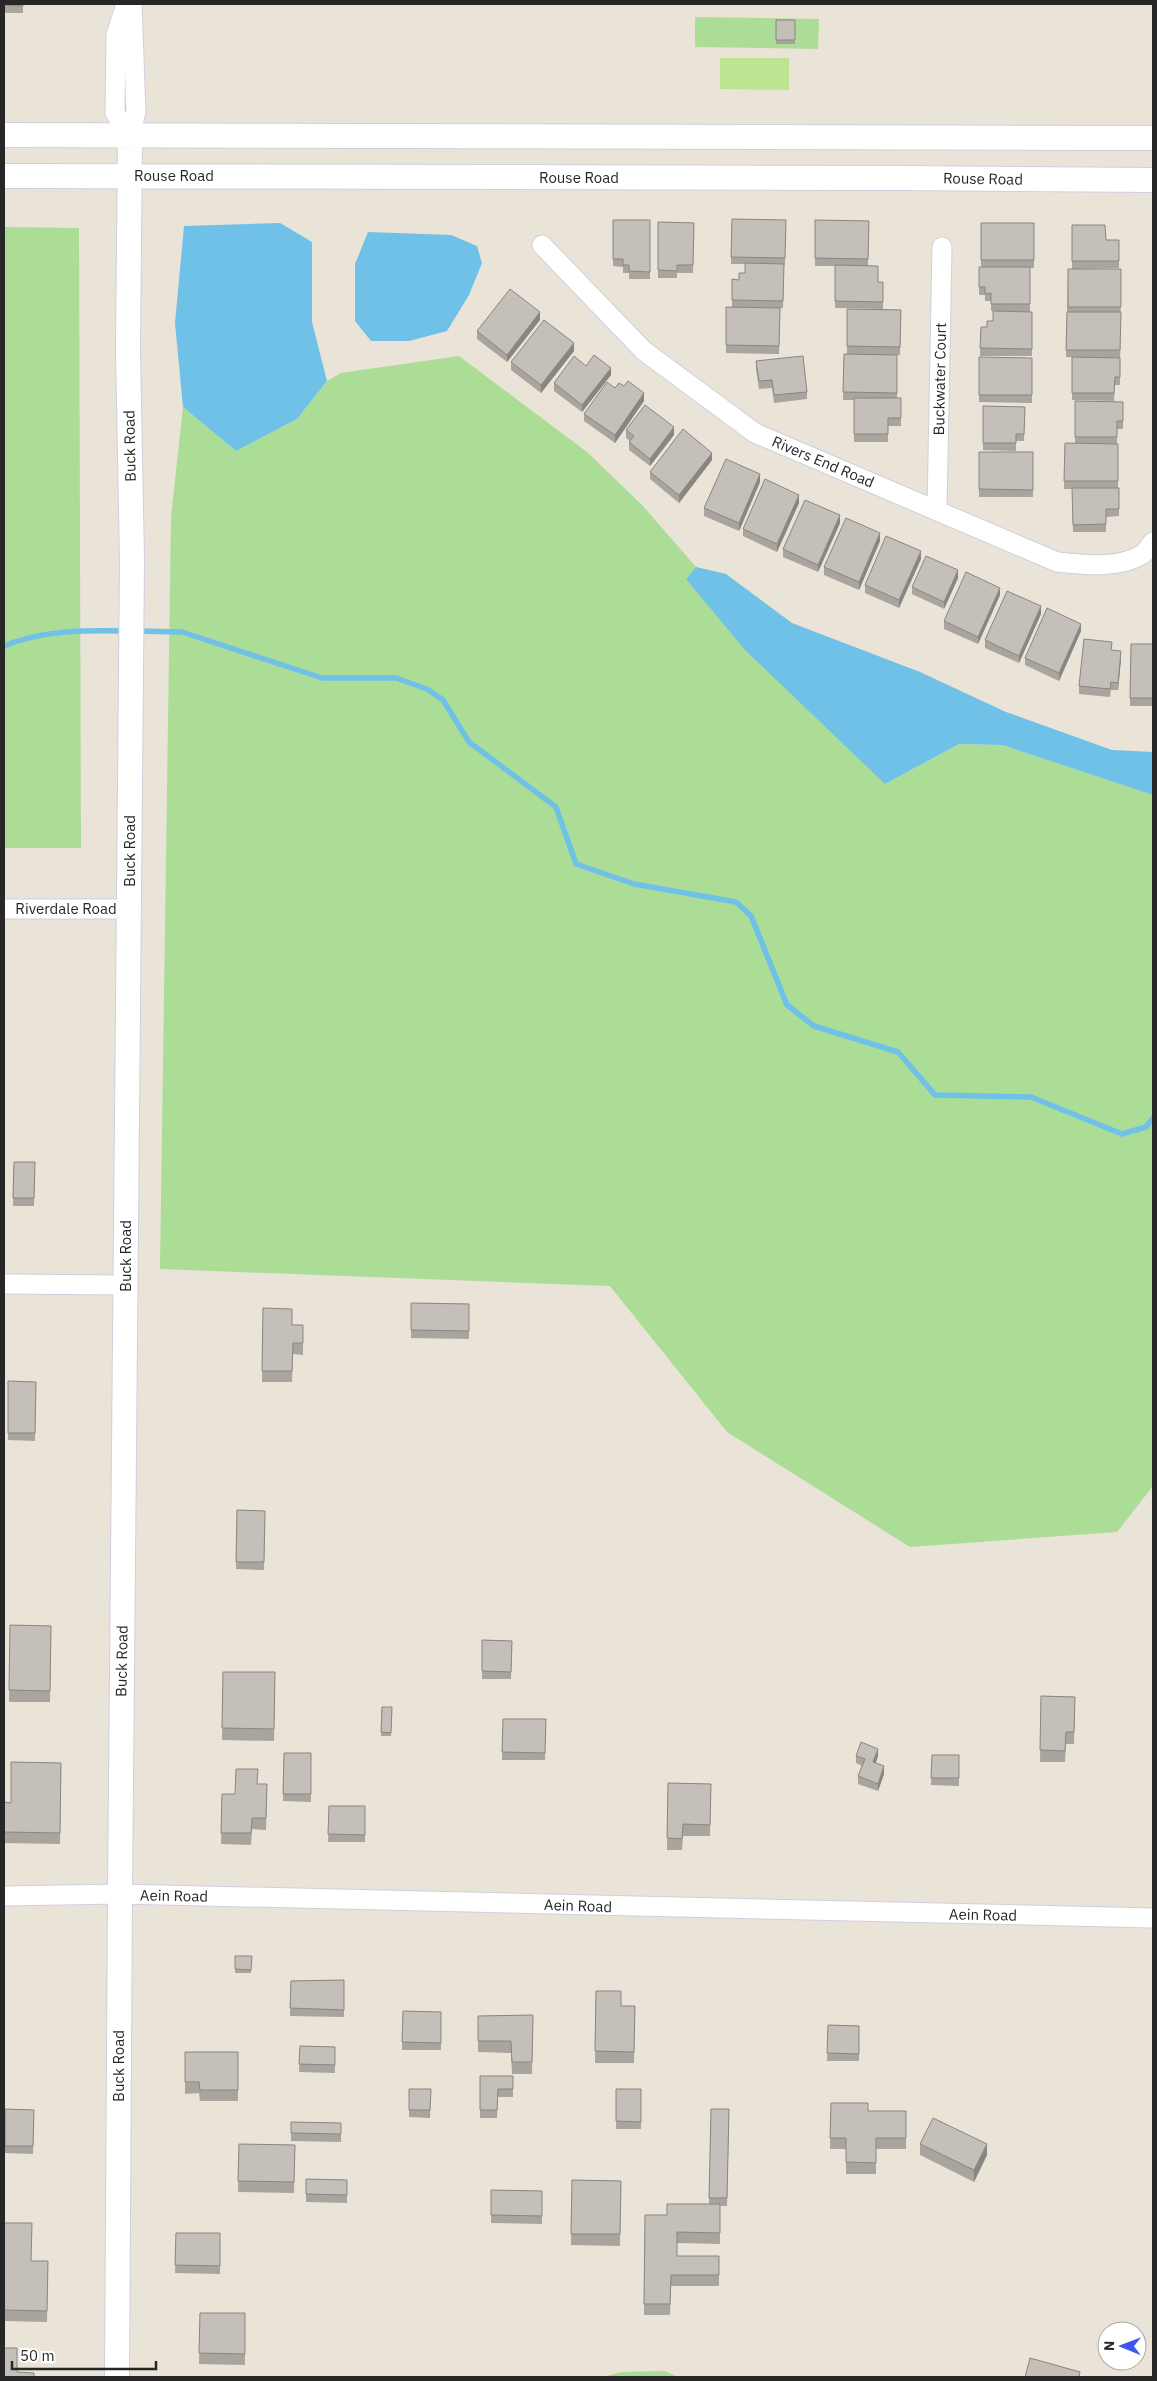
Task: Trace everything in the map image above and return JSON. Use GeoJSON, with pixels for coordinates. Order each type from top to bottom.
{"type":"FeatureCollection","features":[{"type":"Feature","properties":{"kind":"street"},"geometry":{"type":"LineString","coordinates":[[126,4],[116,35],[115,113],[130,136]]}},
{"type":"Feature","properties":{"kind":"street","name":"Buck Road"},"geometry":{"type":"LineString","coordinates":[[118,2377],[120,1894],[132,561],[128,350],[130,136],[136,112],[132,4]]}},
{"type":"Feature","properties":{"kind":"street"},"geometry":{"type":"LineString","coordinates":[[116,35],[134,36]]}},
{"type":"Feature","properties":{"kind":"street"},"geometry":{"type":"LineString","coordinates":[[4,135],[1153,138]]}},
{"type":"Feature","properties":{"kind":"street","name":"Rouse Road"},"geometry":{"type":"LineString","coordinates":[[4,176],[1153,180]]}},
{"type":"Feature","properties":{"kind":"street","name":"Rivers End Road"},"geometry":{"type":"LineString","coordinates":[[542,245],[644,351],[755,433],[1057,562],[1086,565],[1117,563],[1144,554],[1153,542]]}},
{"type":"Feature","properties":{"kind":"street","name":"Buckwater Court"},"geometry":{"type":"LineString","coordinates":[[937,511],[942,247]]}},
{"type":"Feature","properties":{"kind":"street","name":"Riverdale Road"},"geometry":{"type":"LineString","coordinates":[[4,908],[129,909]]}},
{"type":"Feature","properties":{"kind":"street"},"geometry":{"type":"LineString","coordinates":[[4,1284],[126,1285]]}},
{"type":"Feature","properties":{"kind":"street","name":"Aein Road"},"geometry":{"type":"LineString","coordinates":[[4,1896],[120,1894],[1153,1918]]}},
{"type":"Feature","properties":{"kind":"green space"},"geometry":{"type":"Polygon","coordinates":[[[695,17],[819,19],[818,49],[695,47],[695,17]]]}},
{"type":"Feature","properties":{"kind":"green space"},"geometry":{"type":"Polygon","coordinates":[[[720,58],[789,58],[789,90],[720,89],[720,58]]]}},
{"type":"Feature","properties":{"kind":"green space"},"geometry":{"type":"Polygon","coordinates":[[[4,227],[79,228],[81,848],[4,848],[4,227]]]}},
{"type":"Feature","properties":{"kind":"green space"},"geometry":{"type":"Polygon","coordinates":[[[459,356],[587,452],[643,506],[696,567],[686,579],[885,784],[959,744],[1002,745],[1153,795],[1153,1486],[1117,1532],[910,1547],[727,1432],[610,1286],[160,1269],[171,517],[183,407],[236,451],[297,419],[327,381],[341,373],[459,356]]]}},
{"type":"Feature","properties":{"kind":"green space"},"geometry":{"type":"Polygon","coordinates":[[[665,2371],[678,2377],[602,2377],[622,2372],[665,2371]]]}},
{"type":"Feature","properties":{"kind":"water"},"geometry":{"type":"Polygon","coordinates":[[[280,223],[312,242],[312,322],[327,381],[297,419],[236,451],[183,407],[175,323],[184,226],[280,223]]]}},
{"type":"Feature","properties":{"kind":"water"},"geometry":{"type":"Polygon","coordinates":[[[368,232],[451,235],[477,246],[482,263],[469,295],[447,331],[409,341],[371,341],[355,321],[355,264],[368,232]]]}},
{"type":"Feature","properties":{"kind":"water"},"geometry":{"type":"Polygon","coordinates":[[[696,567],[726,574],[792,623],[920,672],[1006,712],[1112,750],[1153,752],[1153,795],[1002,745],[959,744],[885,784],[746,651],[686,579],[696,567]]]}},
{"type":"Feature","properties":{"kind":"building"},"geometry":{"type":"Polygon","coordinates":[[[23,4],[23,6],[4,5],[23,4]]]}},
{"type":"Feature","properties":{"kind":"building"},"geometry":{"type":"Polygon","coordinates":[[[776,20],[795,20],[795,40],[776,40],[776,20]]]}},
{"type":"Feature","properties":{"kind":"building"},"geometry":{"type":"Polygon","coordinates":[[[732,219],[786,220],[785,258],[731,257],[732,219]]]}},
{"type":"Feature","properties":{"kind":"building"},"geometry":{"type":"Polygon","coordinates":[[[613,220],[650,220],[650,272],[629,271],[629,265],[623,265],[623,259],[613,259],[613,220]]]}},
{"type":"Feature","properties":{"kind":"building"},"geometry":{"type":"Polygon","coordinates":[[[815,220],[869,221],[868,259],[815,258],[815,220]]]}},
{"type":"Feature","properties":{"kind":"building"},"geometry":{"type":"Polygon","coordinates":[[[658,222],[694,223],[693,265],[677,265],[677,271],[658,270],[658,222]]]}},
{"type":"Feature","properties":{"kind":"building"},"geometry":{"type":"Polygon","coordinates":[[[981,223],[1034,223],[1034,260],[981,260],[981,223]]]}},
{"type":"Feature","properties":{"kind":"building"},"geometry":{"type":"Polygon","coordinates":[[[1072,225],[1105,225],[1106,240],[1119,240],[1119,261],[1072,261],[1072,225]]]}},
{"type":"Feature","properties":{"kind":"building"},"geometry":{"type":"Polygon","coordinates":[[[745,263],[784,264],[783,301],[732,300],[732,279],[739,280],[739,273],[745,273],[745,263]]]}},
{"type":"Feature","properties":{"kind":"building"},"geometry":{"type":"Polygon","coordinates":[[[835,265],[878,266],[878,282],[883,282],[883,302],[835,301],[835,265]]]}},
{"type":"Feature","properties":{"kind":"building"},"geometry":{"type":"Polygon","coordinates":[[[979,267],[1030,267],[1030,304],[991,304],[991,293],[985,294],[985,287],[979,287],[979,267]]]}},
{"type":"Feature","properties":{"kind":"building"},"geometry":{"type":"Polygon","coordinates":[[[1068,269],[1121,269],[1121,307],[1068,307],[1068,269]]]}},
{"type":"Feature","properties":{"kind":"building"},"geometry":{"type":"Polygon","coordinates":[[[510,289],[540,312],[507,355],[477,331],[510,289]]]}},
{"type":"Feature","properties":{"kind":"building"},"geometry":{"type":"Polygon","coordinates":[[[726,307],[780,308],[779,346],[726,345],[726,307]]]}},
{"type":"Feature","properties":{"kind":"building"},"geometry":{"type":"Polygon","coordinates":[[[847,309],[901,310],[900,347],[847,346],[847,309]]]}},
{"type":"Feature","properties":{"kind":"building"},"geometry":{"type":"Polygon","coordinates":[[[993,311],[1032,312],[1032,349],[980,348],[981,327],[987,327],[987,321],[993,321],[993,311]]]}},
{"type":"Feature","properties":{"kind":"building"},"geometry":{"type":"Polygon","coordinates":[[[1067,312],[1121,312],[1120,350],[1066,350],[1067,312]]]}},
{"type":"Feature","properties":{"kind":"building"},"geometry":{"type":"Polygon","coordinates":[[[544,320],[574,343],[541,385],[511,362],[544,320]]]}},
{"type":"Feature","properties":{"kind":"building"},"geometry":{"type":"Polygon","coordinates":[[[844,354],[897,355],[897,393],[843,392],[844,354]]]}},
{"type":"Feature","properties":{"kind":"building"},"geometry":{"type":"Polygon","coordinates":[[[594,355],[611,368],[582,405],[554,383],[574,356],[586,366],[594,355]]]}},
{"type":"Feature","properties":{"kind":"building"},"geometry":{"type":"Polygon","coordinates":[[[803,356],[807,392],[774,395],[772,380],[759,381],[756,361],[803,356]]]}},
{"type":"Feature","properties":{"kind":"building"},"geometry":{"type":"Polygon","coordinates":[[[979,357],[1032,358],[1032,395],[979,395],[979,357]]]}},
{"type":"Feature","properties":{"kind":"building"},"geometry":{"type":"Polygon","coordinates":[[[1072,357],[1120,358],[1120,377],[1115,377],[1114,393],[1072,393],[1072,357]]]}},
{"type":"Feature","properties":{"kind":"building"},"geometry":{"type":"Polygon","coordinates":[[[628,381],[644,393],[615,435],[584,414],[607,382],[615,388],[619,383],[624,386],[628,381]]]}},
{"type":"Feature","properties":{"kind":"building"},"geometry":{"type":"Polygon","coordinates":[[[854,398],[901,398],[901,418],[888,418],[888,434],[854,434],[854,398]]]}},
{"type":"Feature","properties":{"kind":"building"},"geometry":{"type":"Polygon","coordinates":[[[1075,401],[1123,402],[1123,421],[1117,421],[1117,437],[1075,437],[1075,401]]]}},
{"type":"Feature","properties":{"kind":"building"},"geometry":{"type":"Polygon","coordinates":[[[645,405],[674,427],[650,459],[629,442],[634,436],[626,430],[645,405]]]}},
{"type":"Feature","properties":{"kind":"building"},"geometry":{"type":"Polygon","coordinates":[[[983,406],[1025,407],[1024,434],[1016,434],[1016,443],[983,443],[983,406]]]}},
{"type":"Feature","properties":{"kind":"building"},"geometry":{"type":"Polygon","coordinates":[[[683,429],[712,453],[679,495],[650,472],[683,429]]]}},
{"type":"Feature","properties":{"kind":"building"},"geometry":{"type":"Polygon","coordinates":[[[1065,443],[1118,444],[1118,481],[1064,481],[1065,443]]]}},
{"type":"Feature","properties":{"kind":"building"},"geometry":{"type":"Polygon","coordinates":[[[979,452],[1033,452],[1033,490],[979,489],[979,452]]]}},
{"type":"Feature","properties":{"kind":"building"},"geometry":{"type":"Polygon","coordinates":[[[726,459],[760,474],[739,523],[704,508],[726,459]]]}},
{"type":"Feature","properties":{"kind":"building"},"geometry":{"type":"Polygon","coordinates":[[[765,479],[799,495],[777,544],[743,529],[765,479]]]}},
{"type":"Feature","properties":{"kind":"building"},"geometry":{"type":"Polygon","coordinates":[[[1072,488],[1119,488],[1119,509],[1106,509],[1106,524],[1073,525],[1072,488]]]}},
{"type":"Feature","properties":{"kind":"building"},"geometry":{"type":"Polygon","coordinates":[[[805,500],[840,515],[818,565],[783,549],[805,500]]]}},
{"type":"Feature","properties":{"kind":"building"},"geometry":{"type":"Polygon","coordinates":[[[846,518],[880,533],[859,582],[824,567],[846,518]]]}},
{"type":"Feature","properties":{"kind":"building"},"geometry":{"type":"Polygon","coordinates":[[[886,536],[921,551],[899,600],[865,585],[886,536]]]}},
{"type":"Feature","properties":{"kind":"building"},"geometry":{"type":"Polygon","coordinates":[[[926,556],[958,570],[944,602],[912,587],[926,556]]]}},
{"type":"Feature","properties":{"kind":"building"},"geometry":{"type":"Polygon","coordinates":[[[966,572],[1000,588],[978,637],[944,621],[966,572]]]}},
{"type":"Feature","properties":{"kind":"building"},"geometry":{"type":"Polygon","coordinates":[[[1007,591],[1041,606],[1019,656],[985,640],[1007,591]]]}},
{"type":"Feature","properties":{"kind":"building"},"geometry":{"type":"Polygon","coordinates":[[[1047,608],[1081,624],[1059,673],[1025,658],[1047,608]]]}},
{"type":"Feature","properties":{"kind":"building"},"geometry":{"type":"Polygon","coordinates":[[[1084,639],[1112,642],[1111,650],[1121,651],[1118,683],[1111,682],[1110,689],[1079,686],[1084,639]]]}},
{"type":"Feature","properties":{"kind":"building"},"geometry":{"type":"Polygon","coordinates":[[[1131,644],[1153,644],[1153,698],[1130,698],[1131,644]]]}},
{"type":"Feature","properties":{"kind":"building"},"geometry":{"type":"Polygon","coordinates":[[[14,1162],[35,1162],[34,1198],[13,1198],[14,1162]]]}},
{"type":"Feature","properties":{"kind":"building"},"geometry":{"type":"Polygon","coordinates":[[[411,1303],[469,1304],[469,1331],[411,1330],[411,1303]]]}},
{"type":"Feature","properties":{"kind":"building"},"geometry":{"type":"Polygon","coordinates":[[[263,1308],[292,1309],[292,1325],[303,1325],[303,1343],[293,1343],[292,1371],[262,1371],[263,1308]]]}},
{"type":"Feature","properties":{"kind":"building"},"geometry":{"type":"Polygon","coordinates":[[[8,1381],[36,1382],[35,1433],[8,1433],[8,1381]]]}},
{"type":"Feature","properties":{"kind":"building"},"geometry":{"type":"Polygon","coordinates":[[[237,1510],[265,1511],[264,1562],[236,1562],[237,1510]]]}},
{"type":"Feature","properties":{"kind":"building"},"geometry":{"type":"Polygon","coordinates":[[[10,1625],[51,1626],[50,1691],[9,1690],[10,1625]]]}},
{"type":"Feature","properties":{"kind":"building"},"geometry":{"type":"Polygon","coordinates":[[[482,1640],[512,1641],[511,1672],[482,1671],[482,1640]]]}},
{"type":"Feature","properties":{"kind":"building"},"geometry":{"type":"Polygon","coordinates":[[[223,1672],[275,1672],[274,1729],[222,1728],[223,1672]]]}},
{"type":"Feature","properties":{"kind":"building"},"geometry":{"type":"Polygon","coordinates":[[[1041,1696],[1075,1697],[1074,1732],[1066,1732],[1065,1751],[1040,1750],[1041,1696]]]}},
{"type":"Feature","properties":{"kind":"building"},"geometry":{"type":"Polygon","coordinates":[[[382,1707],[392,1707],[391,1733],[381,1732],[382,1707]]]}},
{"type":"Feature","properties":{"kind":"building"},"geometry":{"type":"Polygon","coordinates":[[[503,1719],[546,1719],[545,1753],[502,1752],[503,1719]]]}},
{"type":"Feature","properties":{"kind":"building"},"geometry":{"type":"Polygon","coordinates":[[[861,1742],[878,1749],[873,1762],[884,1766],[878,1784],[858,1776],[865,1759],[856,1756],[861,1742]]]}},
{"type":"Feature","properties":{"kind":"building"},"geometry":{"type":"Polygon","coordinates":[[[284,1753],[311,1753],[311,1794],[283,1794],[284,1753]]]}},
{"type":"Feature","properties":{"kind":"building"},"geometry":{"type":"Polygon","coordinates":[[[932,1755],[959,1755],[959,1778],[931,1778],[932,1755]]]}},
{"type":"Feature","properties":{"kind":"building"},"geometry":{"type":"Polygon","coordinates":[[[11,1762],[61,1763],[60,1833],[4,1832],[4,1802],[11,1803],[11,1762]]]}},
{"type":"Feature","properties":{"kind":"building"},"geometry":{"type":"Polygon","coordinates":[[[236,1769],[258,1769],[257,1784],[267,1784],[266,1818],[252,1818],[251,1833],[221,1833],[222,1794],[235,1794],[236,1769]]]}},
{"type":"Feature","properties":{"kind":"building"},"geometry":{"type":"Polygon","coordinates":[[[668,1783],[711,1784],[710,1825],[683,1824],[682,1839],[667,1838],[668,1783]]]}},
{"type":"Feature","properties":{"kind":"building"},"geometry":{"type":"Polygon","coordinates":[[[329,1806],[365,1806],[365,1835],[328,1834],[329,1806]]]}},
{"type":"Feature","properties":{"kind":"building"},"geometry":{"type":"Polygon","coordinates":[[[235,1956],[252,1956],[251,1970],[235,1969],[235,1956]]]}},
{"type":"Feature","properties":{"kind":"building"},"geometry":{"type":"Polygon","coordinates":[[[344,1980],[344,2010],[290,2008],[291,1981],[344,1980]]]}},
{"type":"Feature","properties":{"kind":"building"},"geometry":{"type":"Polygon","coordinates":[[[596,1991],[621,1991],[621,2006],[635,2006],[634,2052],[595,2051],[596,1991]]]}},
{"type":"Feature","properties":{"kind":"building"},"geometry":{"type":"Polygon","coordinates":[[[403,2011],[441,2012],[441,2043],[402,2042],[403,2011]]]}},
{"type":"Feature","properties":{"kind":"building"},"geometry":{"type":"Polygon","coordinates":[[[533,2015],[532,2062],[512,2062],[511,2041],[478,2041],[478,2016],[533,2015]]]}},
{"type":"Feature","properties":{"kind":"building"},"geometry":{"type":"Polygon","coordinates":[[[828,2025],[859,2026],[859,2054],[827,2053],[828,2025]]]}},
{"type":"Feature","properties":{"kind":"building"},"geometry":{"type":"Polygon","coordinates":[[[300,2046],[335,2047],[335,2065],[299,2064],[300,2046]]]}},
{"type":"Feature","properties":{"kind":"building"},"geometry":{"type":"Polygon","coordinates":[[[185,2052],[238,2052],[238,2090],[200,2090],[199,2082],[185,2082],[185,2052]]]}},
{"type":"Feature","properties":{"kind":"building"},"geometry":{"type":"Polygon","coordinates":[[[480,2076],[513,2076],[513,2089],[498,2089],[497,2110],[480,2110],[480,2076]]]}},
{"type":"Feature","properties":{"kind":"building"},"geometry":{"type":"Polygon","coordinates":[[[409,2089],[431,2089],[430,2110],[409,2110],[409,2089]]]}},
{"type":"Feature","properties":{"kind":"building"},"geometry":{"type":"Polygon","coordinates":[[[616,2089],[641,2089],[641,2122],[616,2121],[616,2089]]]}},
{"type":"Feature","properties":{"kind":"building"},"geometry":{"type":"Polygon","coordinates":[[[831,2103],[868,2103],[868,2111],[906,2111],[906,2138],[876,2138],[876,2163],[846,2162],[846,2138],[830,2138],[831,2103]]]}},
{"type":"Feature","properties":{"kind":"building"},"geometry":{"type":"Polygon","coordinates":[[[5,2109],[34,2110],[33,2146],[5,2146],[5,2109]]]}},
{"type":"Feature","properties":{"kind":"building"},"geometry":{"type":"Polygon","coordinates":[[[711,2109],[729,2109],[727,2198],[709,2198],[711,2109]]]}},
{"type":"Feature","properties":{"kind":"building"},"geometry":{"type":"Polygon","coordinates":[[[933,2118],[987,2144],[974,2170],[920,2144],[933,2118]]]}},
{"type":"Feature","properties":{"kind":"building"},"geometry":{"type":"Polygon","coordinates":[[[291,2122],[341,2123],[341,2134],[291,2133],[291,2122]]]}},
{"type":"Feature","properties":{"kind":"building"},"geometry":{"type":"Polygon","coordinates":[[[239,2144],[295,2145],[294,2182],[238,2181],[239,2144]]]}},
{"type":"Feature","properties":{"kind":"building"},"geometry":{"type":"Polygon","coordinates":[[[306,2179],[347,2180],[347,2195],[306,2194],[306,2179]]]}},
{"type":"Feature","properties":{"kind":"building"},"geometry":{"type":"Polygon","coordinates":[[[572,2180],[621,2181],[620,2234],[571,2234],[572,2180]]]}},
{"type":"Feature","properties":{"kind":"building"},"geometry":{"type":"Polygon","coordinates":[[[491,2190],[542,2191],[542,2216],[491,2215],[491,2190]]]}},
{"type":"Feature","properties":{"kind":"building"},"geometry":{"type":"Polygon","coordinates":[[[667,2204],[720,2204],[720,2233],[677,2232],[677,2256],[719,2256],[719,2275],[671,2275],[670,2304],[644,2304],[645,2215],[667,2215],[667,2204]]]}},
{"type":"Feature","properties":{"kind":"building"},"geometry":{"type":"Polygon","coordinates":[[[4,2223],[32,2223],[31,2261],[48,2261],[47,2311],[4,2310],[4,2223]]]}},
{"type":"Feature","properties":{"kind":"building"},"geometry":{"type":"Polygon","coordinates":[[[176,2233],[220,2233],[220,2266],[175,2265],[176,2233]]]}},
{"type":"Feature","properties":{"kind":"building"},"geometry":{"type":"Polygon","coordinates":[[[200,2313],[245,2313],[245,2354],[199,2353],[200,2313]]]}},
{"type":"Feature","properties":{"kind":"building"},"geometry":{"type":"Polygon","coordinates":[[[4,2348],[17,2348],[17,2372],[34,2373],[34,2377],[4,2377],[4,2348]]]}},
{"type":"Feature","properties":{"kind":"building"},"geometry":{"type":"Polygon","coordinates":[[[1030,2358],[1080,2372],[1079,2377],[1025,2377],[1030,2358]]]}},
{"type":"Feature","properties":{"kind":"waterway"},"geometry":{"type":"LineString","coordinates":[[4,646],[34,637],[64,632],[126,631]]}},
{"type":"Feature","properties":{"kind":"waterway"},"geometry":{"type":"LineString","coordinates":[[136,631],[182,632],[322,678],[396,678],[427,689],[443,700],[469,742],[556,807],[576,864],[634,884],[736,902],[751,916],[787,1005],[814,1026],[898,1052],[935,1095],[1031,1097],[1122,1134],[1146,1127],[1153,1118]]}}]}
